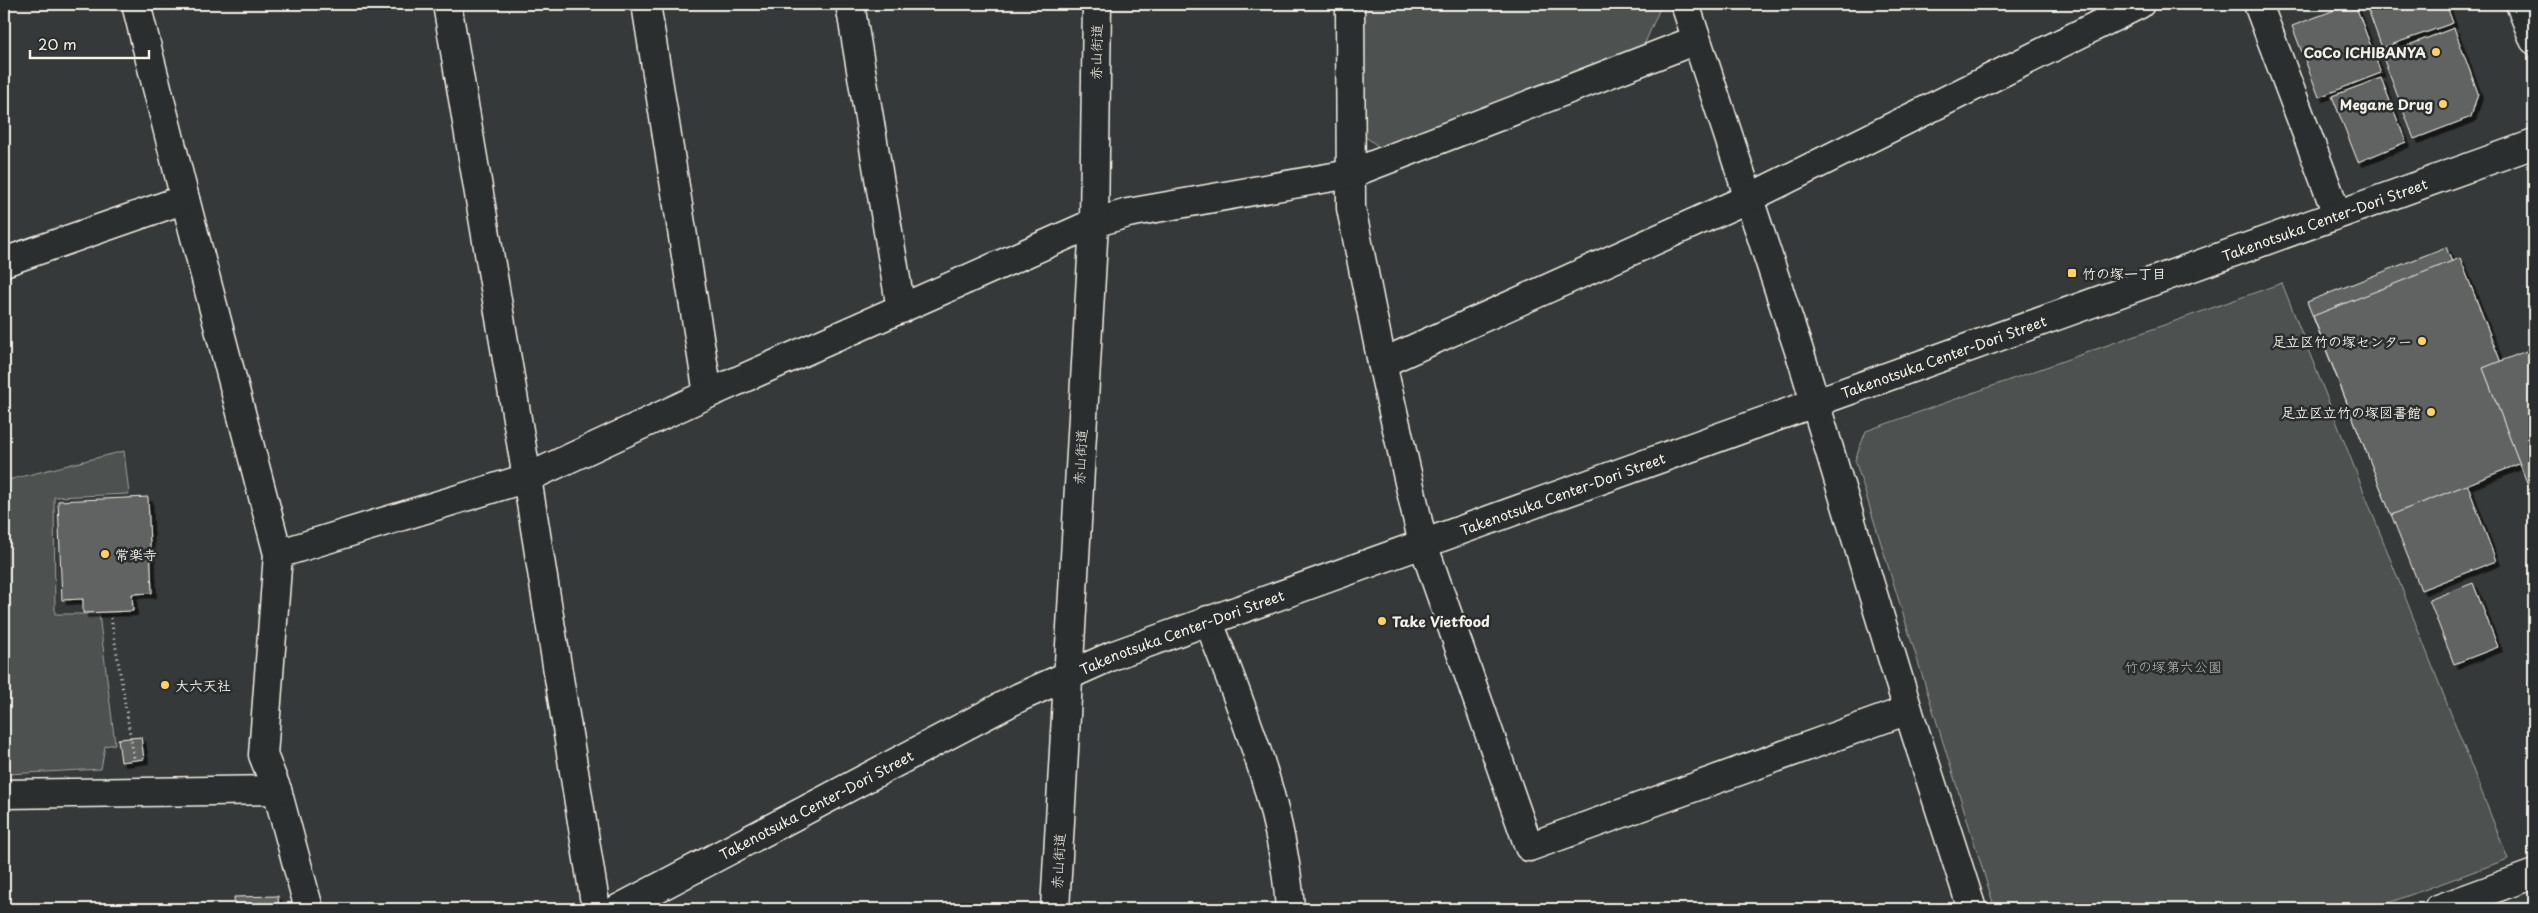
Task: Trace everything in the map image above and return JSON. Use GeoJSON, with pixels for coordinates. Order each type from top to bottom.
{"type":"FeatureCollection","features":[{"type":"Feature","properties":{"kind":"street"},"geometry":{"type":"LineString","coordinates":[[136,4],[184,199],[278,554],[263,756],[277,790],[309,909]]}},
{"type":"Feature","properties":{"kind":"street"},"geometry":{"type":"LineString","coordinates":[[447,4],[528,478],[596,909]]}},
{"type":"Feature","properties":{"kind":"street"},"geometry":{"type":"LineString","coordinates":[[646,4],[708,394]]}},
{"type":"Feature","properties":{"kind":"street"},"geometry":{"type":"LineString","coordinates":[[850,4],[901,309]]}},
{"type":"Feature","properties":{"kind":"street","name":"赤山街道"},"geometry":{"type":"LineString","coordinates":[[1055,909],[1094,223],[1097,4]]}},
{"type":"Feature","properties":{"kind":"street"},"geometry":{"type":"LineString","coordinates":[[1350,4],[1351,208],[1382,363],[1423,544],[1529,847],[1908,710]]}},
{"type":"Feature","properties":{"kind":"street"},"geometry":{"type":"LineString","coordinates":[[1684,4],[1750,198],[1816,404],[1908,710],[1972,909]]}},
{"type":"Feature","properties":{"kind":"street"},"geometry":{"type":"LineString","coordinates":[[1382,363],[1750,198],[2140,4]]}},
{"type":"Feature","properties":{"kind":"street"},"geometry":{"type":"LineString","coordinates":[[2258,4],[2337,214]]}},
{"type":"Feature","properties":{"kind":"street"},"geometry":{"type":"LineString","coordinates":[[2520,4],[2534,40]]}},
{"type":"Feature","properties":{"kind":"street"},"geometry":{"type":"LineString","coordinates":[[278,554],[528,478],[708,394],[1094,223],[1128,213],[1350,174],[1696,40]]}},
{"type":"Feature","properties":{"kind":"street","name":"Takenotsuka Center-Dori Street"},"geometry":{"type":"LineString","coordinates":[[618,909],[1020,697],[1068,675],[1208,620],[1816,404],[2534,144]]}},
{"type":"Feature","properties":{"kind":"street"},"geometry":{"type":"LineString","coordinates":[[4,262],[184,199]]}},
{"type":"Feature","properties":{"kind":"street"},"geometry":{"type":"LineString","coordinates":[[1208,620],[1262,765],[1288,877],[1290,909]]}},
{"type":"Feature","properties":{"kind":"street"},"geometry":{"type":"LineString","coordinates":[[4,794],[277,790]]}},
{"type":"Feature","properties":{"kind":"street"},"geometry":{"type":"LineString","coordinates":[[2438,909],[2484,902],[2534,874]]}},
{"type":"Feature","properties":{"kind":"path"},"geometry":{"type":"LineString","coordinates":[[111,618],[139,792]]}},
{"type":"Feature","properties":{"kind":"green space"},"geometry":{"type":"Polygon","coordinates":[[[1362,4],[1660,4],[1661,6],[1644,45],[1386,152],[1363,135],[1362,4]]]}},
{"type":"Feature","properties":{"kind":"green space","name":"竹の塚第六公園"},"geometry":{"type":"Polygon","coordinates":[[[2282,283],[2508,859],[2372,909],[1995,909],[1855,460],[1866,431],[2282,283]]]}},
{"type":"Feature","properties":{"kind":"green space"},"geometry":{"type":"Polygon","coordinates":[[[124,451],[129,494],[54,497],[55,614],[99,614],[115,744],[105,746],[101,769],[8,774],[4,755],[4,481],[124,451]]]}},
{"type":"Feature","properties":{"kind":"building"},"geometry":{"type":"Polygon","coordinates":[[[2355,4],[2381,73],[2319,97],[2292,26],[2355,4]]]}},
{"type":"Feature","properties":{"kind":"building"},"geometry":{"type":"Polygon","coordinates":[[[2366,4],[2446,4],[2453,23],[2382,48],[2366,4]]]}},
{"type":"Feature","properties":{"kind":"building"},"geometry":{"type":"Polygon","coordinates":[[[2454,28],[2478,93],[2471,117],[2414,139],[2382,55],[2454,28]]]}},
{"type":"Feature","properties":{"kind":"building"},"geometry":{"type":"Polygon","coordinates":[[[2381,78],[2406,142],[2358,162],[2332,96],[2381,78]]]}},
{"type":"Feature","properties":{"kind":"building"},"geometry":{"type":"Polygon","coordinates":[[[2446,247],[2525,448],[2463,473],[2496,561],[2421,590],[2307,302],[2446,247]]]}},
{"type":"Feature","properties":{"kind":"building"},"geometry":{"type":"Polygon","coordinates":[[[2460,258],[2534,447],[2534,458],[2391,515],[2313,316],[2460,258]]]}},
{"type":"Feature","properties":{"kind":"building"},"geometry":{"type":"Polygon","coordinates":[[[2534,348],[2534,501],[2483,368],[2534,348]]]}},
{"type":"Feature","properties":{"kind":"building"},"geometry":{"type":"Polygon","coordinates":[[[148,497],[152,593],[132,594],[133,611],[83,613],[83,599],[62,600],[58,501],[148,497]]]}},
{"type":"Feature","properties":{"kind":"building"},"geometry":{"type":"Polygon","coordinates":[[[2473,583],[2498,647],[2454,664],[2429,600],[2473,583]]]}},
{"type":"Feature","properties":{"kind":"building"},"geometry":{"type":"Polygon","coordinates":[[[141,737],[144,759],[121,762],[118,739],[141,737]]]}},
{"type":"Feature","properties":{"kind":"building"},"geometry":{"type":"Polygon","coordinates":[[[278,896],[279,909],[235,909],[234,897],[278,896]]]}},
{"type":"Feature","properties":{"kind":"place","name":"CoCo ICHIBANYA"},"geometry":{"type":"Point","coordinates":[2436,52]}},
{"type":"Feature","properties":{"kind":"place","name":"Megane Drug"},"geometry":{"type":"Point","coordinates":[2443,104]}},
{"type":"Feature","properties":{"kind":"place","name":"竹の塚一丁目"},"geometry":{"type":"Point","coordinates":[2072,273]}},
{"type":"Feature","properties":{"kind":"place","name":"足立区竹の塚センター"},"geometry":{"type":"Point","coordinates":[2422,341]}},
{"type":"Feature","properties":{"kind":"place","name":"足立区立竹の塚図書館"},"geometry":{"type":"Point","coordinates":[2431,412]}},
{"type":"Feature","properties":{"kind":"place","name":"常楽寺"},"geometry":{"type":"Point","coordinates":[105,554]}},
{"type":"Feature","properties":{"kind":"place","name":"Take Vietfood"},"geometry":{"type":"Point","coordinates":[1382,621]}},
{"type":"Feature","properties":{"kind":"place","name":"大六天社"},"geometry":{"type":"Point","coordinates":[165,685]}}]}
